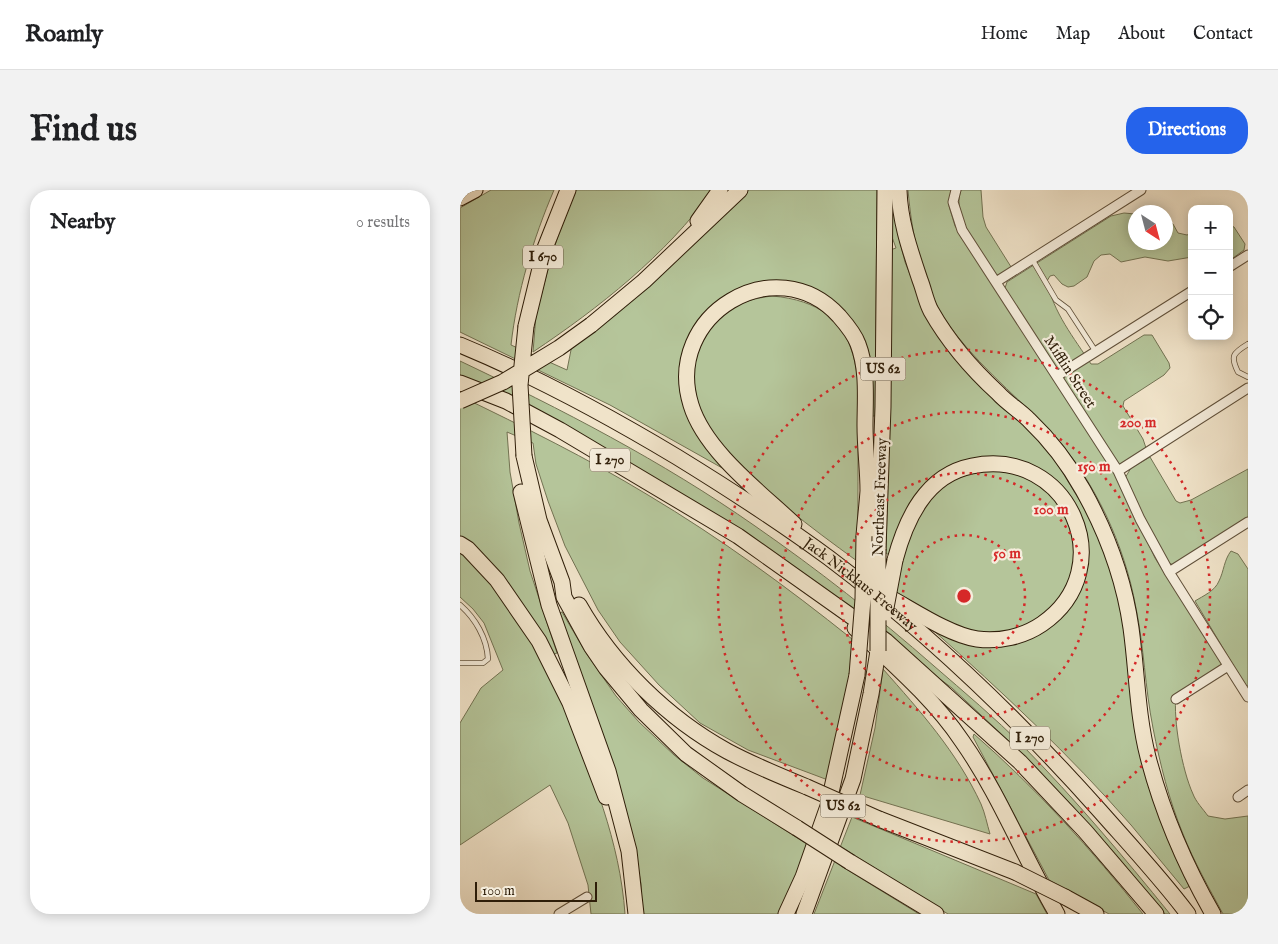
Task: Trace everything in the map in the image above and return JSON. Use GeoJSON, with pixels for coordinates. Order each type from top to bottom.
{"type":"FeatureCollection","features":[{"type":"Feature","properties":{"kind":"highway"},"geometry":{"type":"LineString","coordinates":[[460,198],[475,190]]}},
{"type":"Feature","properties":{"kind":"highway","name":"I 670"},"geometry":{"type":"LineString","coordinates":[[524,456],[520,385],[526,326],[545,248],[568,190]]}},
{"type":"Feature","properties":{"kind":"highway"},"geometry":{"type":"LineString","coordinates":[[674,252],[720,190]]}},
{"type":"Feature","properties":{"kind":"highway"},"geometry":{"type":"LineString","coordinates":[[460,401],[503,382],[559,348],[591,325],[644,281],[740,190]]}},
{"type":"Feature","properties":{"kind":"highway","name":"Northeast Freeway"},"geometry":{"type":"LineString","coordinates":[[804,914],[852,779],[871,694],[878,651],[878,549],[883,407],[884,190]]}},
{"type":"Feature","properties":{"kind":"highway"},"geometry":{"type":"LineString","coordinates":[[899,190],[905,237],[931,310],[954,345],[971,365],[997,393],[1029,420],[1058,452],[1082,488],[1109,542],[1120,575],[1131,629],[1136,685],[1148,756],[1170,827],[1213,914]]}},
{"type":"Feature","properties":{"kind":"highway"},"geometry":{"type":"LineString","coordinates":[[786,914],[803,877],[828,806],[857,676],[868,491],[865,385],[863,363],[858,343],[848,326],[836,312],[820,300],[803,293],[767,288],[750,292],[733,299],[712,315],[704,324],[689,357],[686,380],[691,405],[701,428],[716,447],[759,493],[829,558]]}},
{"type":"Feature","properties":{"kind":"highway","name":"Jack Nicklaus Freeway"},"geometry":{"type":"LineString","coordinates":[[460,345],[595,409],[634,431],[721,484],[829,558],[911,625],[981,688],[1070,777],[1173,893],[1188,914]]}},
{"type":"Feature","properties":{"kind":"highway","name":"Jack Nicklaus Freeway"},"geometry":{"type":"LineString","coordinates":[[460,383],[506,401],[560,430],[738,536],[886,641],[1020,762],[1085,830],[1156,914]]}},
{"type":"Feature","properties":{"kind":"highway"},"geometry":{"type":"LineString","coordinates":[[524,456],[539,520],[562,582],[564,597],[591,646],[623,690],[662,733],[710,773],[936,914]]}},
{"type":"Feature","properties":{"kind":"highway"},"geometry":{"type":"LineString","coordinates":[[524,456],[521,491],[549,605],[608,770],[629,850],[636,914]]}},
{"type":"Feature","properties":{"kind":"highway"},"geometry":{"type":"LineString","coordinates":[[855,579],[952,630],[974,638],[994,640],[1012,637],[1036,628],[1056,614],[1064,604],[1076,581],[1081,559],[1077,523],[1064,498],[1037,474],[1021,467],[983,463],[962,468],[943,478],[926,493],[914,509],[903,532],[895,560],[878,651]]}},
{"type":"Feature","properties":{"kind":"highway"},"geometry":{"type":"LineString","coordinates":[[460,544],[468,549],[497,580],[539,641],[570,703],[610,808],[629,850]]}},
{"type":"Feature","properties":{"kind":"highway"},"geometry":{"type":"LineString","coordinates":[[562,582],[575,597],[609,648],[636,680],[693,730],[725,750],[756,766],[879,819],[1015,872],[1096,914]]}},
{"type":"Feature","properties":{"kind":"highway"},"geometry":{"type":"LineString","coordinates":[[834,605],[852,626],[910,680],[961,739],[980,769],[1057,914]]}},
{"type":"Feature","properties":{"kind":"street","name":"Mifflin Street"},"geometry":{"type":"LineString","coordinates":[[956,190],[953,202],[962,230],[1118,472],[1140,519],[1169,572],[1248,697]]}},
{"type":"Feature","properties":{"kind":"street"},"geometry":{"type":"LineString","coordinates":[[996,282],[1141,190]]}},
{"type":"Feature","properties":{"kind":"street"},"geometry":{"type":"LineString","coordinates":[[1233,264],[1248,255]]}},
{"type":"Feature","properties":{"kind":"street"},"geometry":{"type":"LineString","coordinates":[[1057,376],[1188,294]]}},
{"type":"Feature","properties":{"kind":"street"},"geometry":{"type":"LineString","coordinates":[[1118,472],[1248,388]]}},
{"type":"Feature","properties":{"kind":"street"},"geometry":{"type":"LineString","coordinates":[[1169,572],[1248,522]]}},
{"type":"Feature","properties":{"kind":"street"},"geometry":{"type":"LineString","coordinates":[[1176,700],[1228,666]]}},
{"type":"Feature","properties":{"kind":"street"},"geometry":{"type":"LineString","coordinates":[[1238,797],[1248,790]]}},
{"type":"Feature","properties":{"kind":"street"},"geometry":{"type":"LineString","coordinates":[[560,914],[587,897]]}},
{"type":"Feature","properties":{"kind":"lane"},"geometry":{"type":"LineString","coordinates":[[1032,259],[1056,300],[1068,310],[1096,352]]}},
{"type":"Feature","properties":{"kind":"lane"},"geometry":{"type":"LineString","coordinates":[[1248,344],[1234,354],[1232,360],[1238,372],[1248,376]]}},
{"type":"Feature","properties":{"kind":"lane"},"geometry":{"type":"LineString","coordinates":[[460,605],[478,625],[488,651],[488,659],[483,663],[460,663]]}},
{"type":"Feature","properties":{"kind":"green space"},"geometry":{"type":"Polygon","coordinates":[[[491,190],[554,190],[539,227],[527,266],[517,305],[511,345],[567,370],[572,345],[747,190],[877,190],[875,416],[871,416],[867,361],[813,293],[734,294],[681,370],[726,466],[724,469],[610,405],[460,332],[460,208],[491,190]]]}},
{"type":"Feature","properties":{"kind":"green space"},"geometry":{"type":"Polygon","coordinates":[[[576,190],[713,190],[674,237],[630,279],[583,317],[533,352],[536,315],[548,269],[559,232],[576,190]]]}},
{"type":"Feature","properties":{"kind":"green space"},"geometry":{"type":"Polygon","coordinates":[[[908,190],[951,190],[949,206],[955,226],[1104,457],[1121,485],[1155,558],[1222,664],[1176,695],[1177,731],[1189,784],[1196,800],[1208,816],[1225,819],[1248,816],[1248,914],[1223,914],[1187,844],[1173,808],[1153,728],[1139,623],[1131,584],[1120,549],[1106,515],[1087,480],[1064,447],[980,362],[944,318],[929,288],[918,256],[908,190]]]}},
{"type":"Feature","properties":{"kind":"green space"},"geometry":{"type":"Polygon","coordinates":[[[961,190],[981,190],[983,217],[986,227],[1013,270],[999,276],[994,273],[975,244],[963,222],[960,211],[959,200],[961,190]]]}},
{"type":"Feature","properties":{"kind":"green space"},"geometry":{"type":"Polygon","coordinates":[[[892,206],[895,207],[899,238],[905,262],[926,314],[1052,455],[1089,516],[1104,546],[1118,590],[1128,657],[1190,886],[1184,889],[1108,799],[1060,749],[1010,700],[933,630],[973,643],[1060,616],[1084,535],[1035,469],[950,468],[892,557],[886,553],[890,250],[896,248],[892,237],[892,206]]]}},
{"type":"Feature","properties":{"kind":"green space"},"geometry":{"type":"Polygon","coordinates":[[[1128,213],[1128,250],[1173,250],[1173,224],[1178,233],[1188,235],[1188,258],[1168,261],[1145,257],[1121,262],[1110,254],[1101,255],[1094,261],[1087,277],[1074,286],[1068,287],[1062,284],[1054,275],[1050,276],[1047,281],[1059,314],[1091,364],[1098,364],[1144,335],[1152,335],[1169,363],[1170,368],[1164,375],[1124,401],[1123,406],[1143,439],[1147,451],[1121,465],[1116,463],[1005,288],[1007,282],[1111,216],[1128,213]]]}},
{"type":"Feature","properties":{"kind":"green space"},"geometry":{"type":"Polygon","coordinates":[[[1233,227],[1245,244],[1244,250],[1233,258],[1233,227]]]}},
{"type":"Feature","properties":{"kind":"green space"},"geometry":{"type":"Polygon","coordinates":[[[772,296],[803,302],[826,314],[842,330],[852,351],[857,374],[859,400],[857,561],[805,522],[739,464],[713,435],[698,411],[694,384],[694,366],[700,348],[709,331],[723,315],[740,304],[772,296]]]}},
{"type":"Feature","properties":{"kind":"green space"},"geometry":{"type":"Polygon","coordinates":[[[460,361],[573,417],[684,480],[755,526],[846,593],[957,686],[1023,746],[1098,828],[1170,914],[1165,914],[1118,857],[1067,800],[1010,742],[952,688],[889,641],[564,426],[460,375],[460,361]]]}},
{"type":"Feature","properties":{"kind":"green space"},"geometry":{"type":"Polygon","coordinates":[[[460,396],[579,456],[675,511],[753,564],[852,639],[850,678],[828,780],[748,750],[700,723],[659,685],[620,642],[598,610],[565,546],[536,464],[533,443],[507,432],[510,472],[519,523],[530,571],[557,653],[552,655],[460,541],[460,396]]]}},
{"type":"Feature","properties":{"kind":"green space"},"geometry":{"type":"Polygon","coordinates":[[[1150,457],[1176,501],[1180,503],[1191,500],[1248,469],[1248,518],[1173,565],[1160,551],[1153,539],[1125,478],[1131,468],[1150,457]]]}},
{"type":"Feature","properties":{"kind":"green space"},"geometry":{"type":"Polygon","coordinates":[[[990,469],[1021,474],[1054,496],[1071,524],[1075,560],[1067,589],[1046,615],[1018,631],[979,633],[949,623],[896,592],[906,538],[934,492],[959,476],[990,469]]]}},
{"type":"Feature","properties":{"kind":"green space"},"geometry":{"type":"Polygon","coordinates":[[[1231,551],[1238,554],[1248,569],[1248,686],[1245,685],[1195,601],[1215,588],[1231,551]]]}},
{"type":"Feature","properties":{"kind":"green space"},"geometry":{"type":"Polygon","coordinates":[[[460,552],[484,574],[505,598],[524,625],[547,665],[585,757],[603,808],[617,861],[625,914],[591,914],[588,885],[568,823],[550,785],[460,845],[460,723],[481,688],[503,670],[484,623],[460,597],[460,552]]]}},
{"type":"Feature","properties":{"kind":"green space"},"geometry":{"type":"Polygon","coordinates":[[[562,612],[586,653],[616,696],[639,722],[674,755],[703,778],[810,846],[782,914],[642,914],[641,884],[634,844],[559,613],[562,612]]]}},
{"type":"Feature","properties":{"kind":"green space"},"geometry":{"type":"Polygon","coordinates":[[[883,669],[924,716],[961,767],[981,804],[990,834],[860,795],[875,728],[883,669]]]}},
{"type":"Feature","properties":{"kind":"green space"},"geometry":{"type":"Polygon","coordinates":[[[974,734],[1063,820],[1143,914],[1109,914],[1049,880],[973,737],[974,734]]]}},
{"type":"Feature","properties":{"kind":"green space"},"geometry":{"type":"Polygon","coordinates":[[[852,817],[1036,894],[1047,914],[948,914],[846,850],[841,866],[919,914],[814,914],[852,817]]]}}]}
